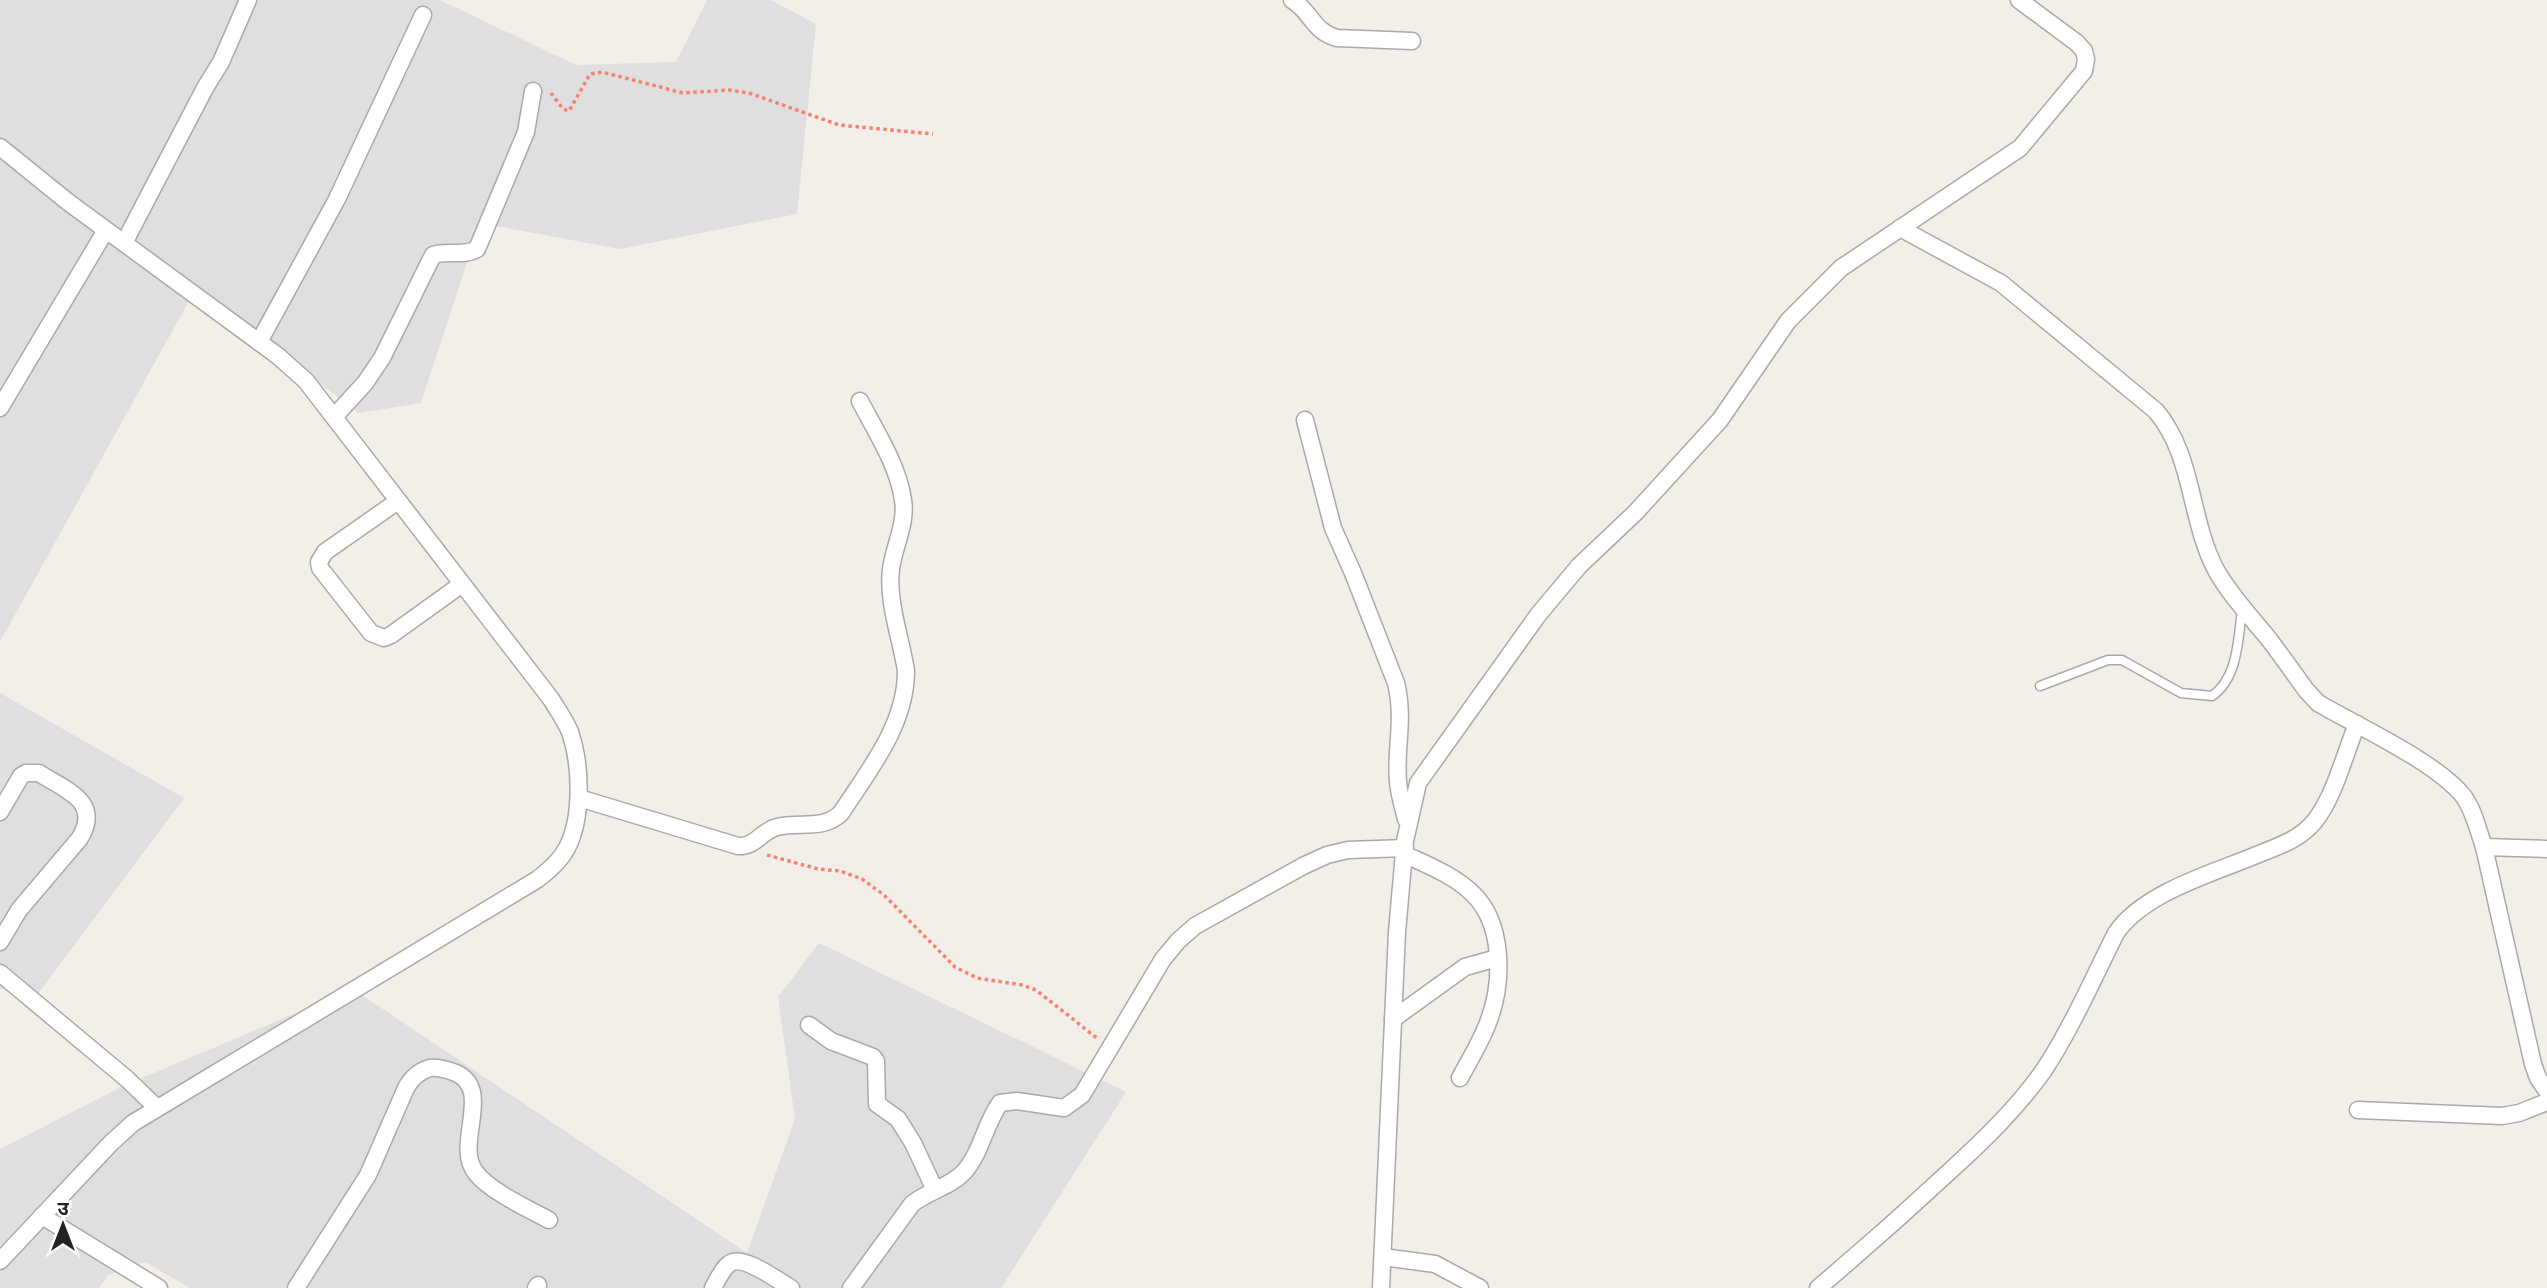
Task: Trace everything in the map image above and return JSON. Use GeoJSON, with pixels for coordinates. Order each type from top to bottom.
{"type":"FeatureCollection","features":[{"type":"Feature","properties":{"kind":"street"},"geometry":{"type":"LineString","coordinates":[[124,243],[221,62],[247,0]]}},
{"type":"Feature","properties":{"kind":"street"},"geometry":{"type":"LineString","coordinates":[[1292,0],[1300,6],[1318,30],[1327,35],[1337,38],[1412,41]]}},
{"type":"Feature","properties":{"kind":"street"},"geometry":{"type":"LineString","coordinates":[[1381,1288],[1397,932],[1407,829],[1418,783],[1538,615],[1579,566],[1636,512],[1720,420],[1788,321],[1841,268],[2020,148],[2084,71],[2084,51],[2077,43],[2019,0]]}},
{"type":"Feature","properties":{"kind":"street"},"geometry":{"type":"LineString","coordinates":[[258,342],[337,199],[423,15]]}},
{"type":"Feature","properties":{"kind":"street"},"geometry":{"type":"LineString","coordinates":[[334,417],[365,383],[382,358],[427,262],[433,255],[446,252],[470,253],[477,249],[526,132],[533,90]]}},
{"type":"Feature","properties":{"kind":"street"},"geometry":{"type":"LineString","coordinates":[[0,146],[306,381],[551,699],[569,729],[577,757],[579,798],[567,847],[554,866],[538,879],[133,1123],[0,1261]]}},
{"type":"Feature","properties":{"kind":"street"},"geometry":{"type":"LineString","coordinates":[[1900,228],[2001,283],[2156,411],[2167,423],[2177,443],[2206,547],[2215,568],[2242,609],[2269,639],[2306,690],[2318,703],[2425,765],[2463,796],[2473,813],[2484,847],[2533,1064],[2547,1091]]}},
{"type":"Feature","properties":{"kind":"street"},"geometry":{"type":"LineString","coordinates":[[0,408],[106,230]]}},
{"type":"Feature","properties":{"kind":"street"},"geometry":{"type":"LineString","coordinates":[[579,798],[729,845],[745,846],[756,842],[774,827],[822,824],[836,818],[893,729],[904,700],[906,671],[891,584],[904,502],[892,465],[860,401]]}},
{"type":"Feature","properties":{"kind":"street"},"geometry":{"type":"LineString","coordinates":[[1305,420],[1333,528],[1396,683],[1401,724],[1398,783],[1407,829]]}},
{"type":"Feature","properties":{"kind":"street"},"geometry":{"type":"LineString","coordinates":[[398,501],[325,552],[319,562],[320,568],[371,633],[384,638],[462,584]]}},
{"type":"Feature","properties":{"kind":"street"},"geometry":{"type":"LineString","coordinates":[[1818,1288],[1906,1212],[2016,1105],[2062,1040],[2126,918],[2141,907],[2184,885],[2289,842],[2306,831],[2326,803],[2357,724]]}},
{"type":"Feature","properties":{"kind":"street"},"geometry":{"type":"LineString","coordinates":[[0,812],[21,776],[33,772],[39,773],[83,802],[88,814],[87,827],[80,838],[19,910],[0,942]]}},
{"type":"Feature","properties":{"kind":"street"},"geometry":{"type":"LineString","coordinates":[[2484,847],[2547,849]]}},
{"type":"Feature","properties":{"kind":"street"},"geometry":{"type":"LineString","coordinates":[[851,1288],[912,1204],[953,1182],[970,1164],[1000,1103],[1017,1101],[1064,1108],[1082,1095],[1163,959],[1178,941],[1195,926],[1327,855],[1348,850],[1404,851],[1447,875],[1472,892],[1485,906],[1494,926],[1496,989],[1489,1021],[1460,1077]]}},
{"type":"Feature","properties":{"kind":"street"},"geometry":{"type":"LineString","coordinates":[[1393,1019],[1465,967],[1497,958]]}},
{"type":"Feature","properties":{"kind":"street"},"geometry":{"type":"LineString","coordinates":[[0,974],[127,1079],[156,1107]]}},
{"type":"Feature","properties":{"kind":"street"},"geometry":{"type":"LineString","coordinates":[[808,1025],[831,1041],[873,1057],[876,1061],[877,1104],[898,1119],[913,1143],[935,1190]]}},
{"type":"Feature","properties":{"kind":"street"},"geometry":{"type":"LineString","coordinates":[[296,1288],[368,1175],[405,1088],[412,1078],[429,1069],[448,1070],[461,1075],[473,1093],[468,1149],[475,1173],[488,1185],[549,1220]]}},
{"type":"Feature","properties":{"kind":"street"},"geometry":{"type":"LineString","coordinates":[[2358,1110],[2502,1116],[2519,1113],[2547,1102]]}},
{"type":"Feature","properties":{"kind":"street"},"geometry":{"type":"LineString","coordinates":[[42,1216],[159,1288]]}},
{"type":"Feature","properties":{"kind":"street"},"geometry":{"type":"LineString","coordinates":[[1383,1256],[1435,1264],[1480,1288]]}},
{"type":"Feature","properties":{"kind":"street"},"geometry":{"type":"LineString","coordinates":[[712,1288],[732,1261],[750,1264],[791,1288]]}},
{"type":"Feature","properties":{"kind":"lane"},"geometry":{"type":"LineString","coordinates":[[2040,686],[2117,659],[2181,693],[2211,696],[2227,682],[2242,609]]}},
{"type":"Feature","properties":{"kind":"path"},"geometry":{"type":"LineString","coordinates":[[533,90],[537,86],[547,88],[563,109],[569,111],[590,74],[602,72],[683,93],[729,90],[749,93],[839,125],[933,134]]}},
{"type":"Feature","properties":{"kind":"path"},"geometry":{"type":"LineString","coordinates":[[745,846],[756,852],[818,869],[840,871],[862,879],[884,895],[955,967],[977,978],[1036,990],[1110,1048]]}},
{"type":"Feature","properties":{"kind":"shaded area"},"geometry":{"type":"Polygon","coordinates":[[[0,0],[440,0],[576,65],[676,62],[707,0],[771,0],[816,24],[797,214],[620,249],[480,223],[421,403],[359,413],[195,290],[0,642],[0,0]]]}},
{"type":"Feature","properties":{"kind":"shaded area"},"geometry":{"type":"Polygon","coordinates":[[[0,693],[184,798],[32,1002],[0,988],[0,693]]]}},
{"type":"Feature","properties":{"kind":"shaded area"},"geometry":{"type":"Polygon","coordinates":[[[819,943],[1126,1092],[1001,1288],[190,1288],[145,1262],[108,1275],[99,1288],[0,1288],[0,1149],[123,1086],[353,989],[747,1253],[795,1119],[778,997],[819,943]]]}}]}
